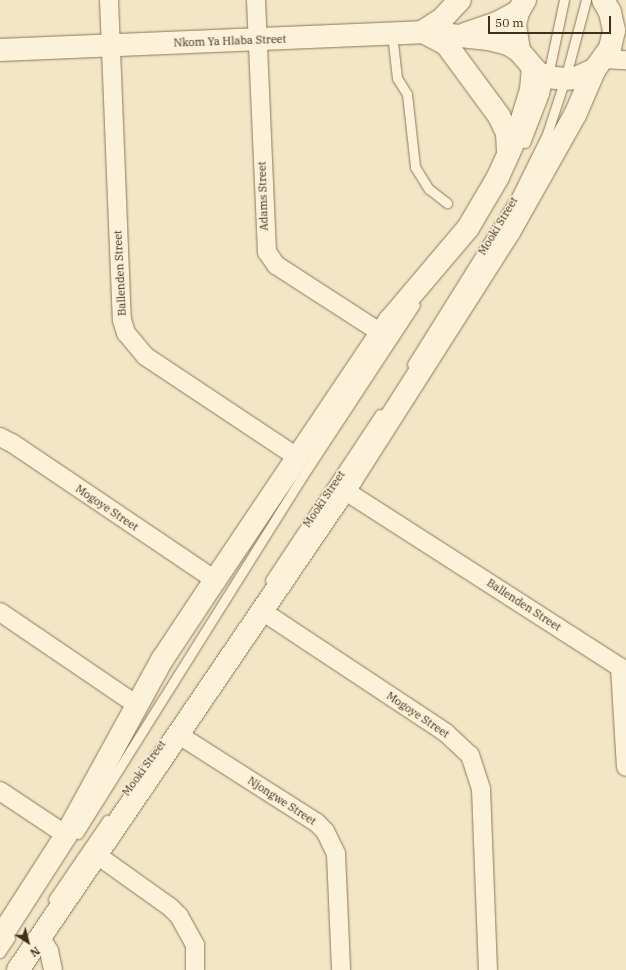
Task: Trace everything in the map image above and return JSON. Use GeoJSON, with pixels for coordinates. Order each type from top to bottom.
{"type":"FeatureCollection","features":[{"type":"Feature","properties":{"kind":"main road"},"geometry":{"type":"LineString","coordinates":[[422,32],[442,18],[460,0]]}},
{"type":"Feature","properties":{"kind":"main road"},"geometry":{"type":"LineString","coordinates":[[603,0],[618,30]]}},
{"type":"Feature","properties":{"kind":"main road"},"geometry":{"type":"LineString","coordinates":[[616,0],[618,30]]}},
{"type":"Feature","properties":{"kind":"main road","name":"Nkom Ya Hlaba Street"},"geometry":{"type":"LineString","coordinates":[[460,35],[497,23],[522,6]]}},
{"type":"Feature","properties":{"kind":"main road"},"geometry":{"type":"LineString","coordinates":[[522,6],[515,38],[519,51],[549,75],[586,74],[599,64]]}},
{"type":"Feature","properties":{"kind":"main road","name":"Mooki Street"},"geometry":{"type":"LineString","coordinates":[[16,962],[40,938],[179,735],[253,615],[344,490],[509,232],[575,115],[599,64],[618,30]]}},
{"type":"Feature","properties":{"kind":"main road","name":"Nkom Ya Hlaba Street"},"geometry":{"type":"LineString","coordinates":[[0,50],[422,32],[460,35],[508,44],[519,51]]}},
{"type":"Feature","properties":{"kind":"main road"},"geometry":{"type":"LineString","coordinates":[[422,32],[437,37],[446,44],[499,116],[515,156]]}},
{"type":"Feature","properties":{"kind":"main road","name":"Mooki Street"},"geometry":{"type":"LineString","coordinates":[[0,938],[66,835],[137,705],[215,580],[380,333],[468,228],[515,156],[525,114],[549,75]]}},
{"type":"Feature","properties":{"kind":"street","name":"Ballenden Street"},"geometry":{"type":"LineString","coordinates":[[110,0],[122,320],[126,333],[145,356],[297,457]]}},
{"type":"Feature","properties":{"kind":"street","name":"Adams Street"},"geometry":{"type":"LineString","coordinates":[[256,0],[266,245],[269,258],[276,265],[380,333]]}},
{"type":"Feature","properties":{"kind":"street"},"geometry":{"type":"LineString","coordinates":[[599,64],[626,60]]}},
{"type":"Feature","properties":{"kind":"street","name":"Mogoye Street"},"geometry":{"type":"LineString","coordinates":[[0,437],[12,443],[215,580]]}},
{"type":"Feature","properties":{"kind":"street","name":"Ballenden Street"},"geometry":{"type":"LineString","coordinates":[[344,490],[623,669],[626,767]]}},
{"type":"Feature","properties":{"kind":"street"},"geometry":{"type":"LineString","coordinates":[[0,612],[137,705]]}},
{"type":"Feature","properties":{"kind":"street","name":"Mogoye Street"},"geometry":{"type":"LineString","coordinates":[[253,615],[446,733],[470,755],[481,789],[488,970]]}},
{"type":"Feature","properties":{"kind":"street","name":"Njongwe Street"},"geometry":{"type":"LineString","coordinates":[[179,735],[317,823],[325,831],[336,854],[341,970]]}},
{"type":"Feature","properties":{"kind":"street"},"geometry":{"type":"LineString","coordinates":[[0,791],[66,835]]}},
{"type":"Feature","properties":{"kind":"street"},"geometry":{"type":"LineString","coordinates":[[97,855],[170,907],[179,916],[195,945],[195,970]]}},
{"type":"Feature","properties":{"kind":"street"},"geometry":{"type":"LineString","coordinates":[[40,938],[49,951],[53,970]]}},
{"type":"Feature","properties":{"kind":"lane","name":"Mooki Street"},"geometry":{"type":"LineString","coordinates":[[406,374],[515,199],[547,134],[549,75],[564,0]]}},
{"type":"Feature","properties":{"kind":"lane","name":"Mooki Street"},"geometry":{"type":"LineString","coordinates":[[549,75],[586,0]]}},
{"type":"Feature","properties":{"kind":"lane"},"geometry":{"type":"LineString","coordinates":[[392,34],[397,78],[407,94],[415,168],[429,189],[447,203]]}},
{"type":"Feature","properties":{"kind":"lane","name":"Mooki Street"},"geometry":{"type":"LineString","coordinates":[[0,953],[83,827],[300,480],[416,304],[443,272],[483,218],[515,156]]}},
{"type":"Feature","properties":{"kind":"lane","name":"Mooki Street"},"geometry":{"type":"LineString","coordinates":[[266,586],[385,407]]}},
{"type":"Feature","properties":{"kind":"lane","name":"Mooki Street"},"geometry":{"type":"LineString","coordinates":[[131,785],[172,730],[253,615]]}},
{"type":"Feature","properties":{"kind":"lane"},"geometry":{"type":"LineString","coordinates":[[48,907],[113,811]]}}]}
